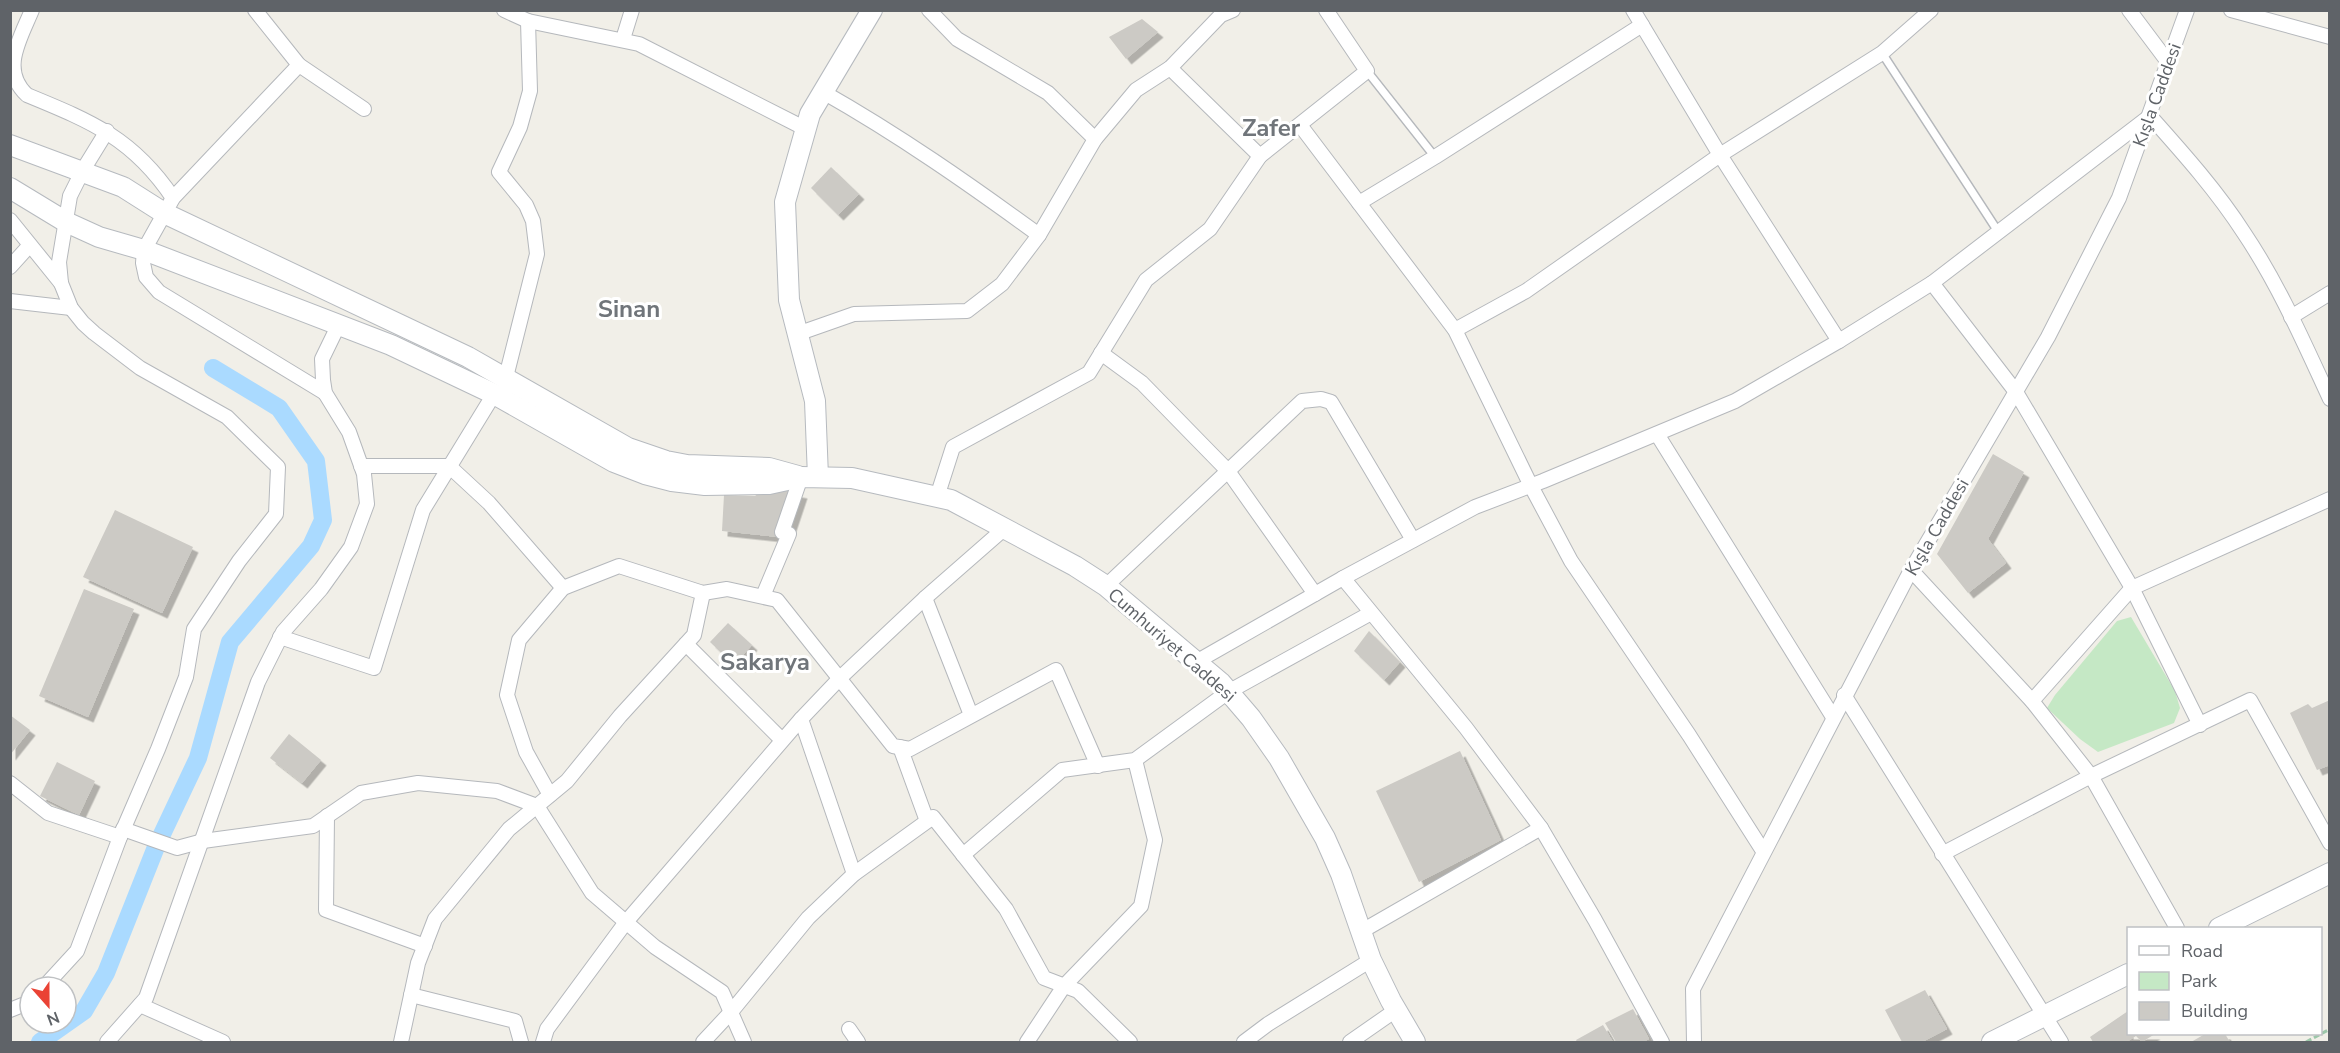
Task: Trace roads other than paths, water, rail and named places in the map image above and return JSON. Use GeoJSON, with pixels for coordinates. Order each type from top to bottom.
{"type":"FeatureCollection","features":[{"type":"Feature","properties":{"kind":"main road"},"geometry":{"type":"LineString","coordinates":[[810,477],[814,401],[789,300],[785,202],[810,114],[872,10]]}},
{"type":"Feature","properties":{"kind":"main road"},"geometry":{"type":"LineString","coordinates":[[10,145],[83,170],[168,206],[506,377],[611,440],[646,455],[687,465],[769,468],[810,477]]}},
{"type":"Feature","properties":{"kind":"main road"},"geometry":{"type":"LineString","coordinates":[[10,188],[66,222],[99,237],[144,250],[391,345],[494,394],[614,462],[645,474],[672,481],[705,485],[769,484],[810,477]]}},
{"type":"Feature","properties":{"kind":"main road","name":"Cumhuriyet Caddesi"},"geometry":{"type":"LineString","coordinates":[[810,477],[852,478],[951,500],[1075,566],[1106,586],[1196,662],[1228,692],[1251,718],[1304,799],[1341,874],[1371,960],[1415,1042]]}},
{"type":"Feature","properties":{"kind":"main road"},"geometry":{"type":"LineString","coordinates":[[2221,927],[2328,877]]}},
{"type":"Feature","properties":{"kind":"main road"},"geometry":{"type":"LineString","coordinates":[[1992,1042],[2127,975]]}},
{"type":"Feature","properties":{"kind":"street"},"geometry":{"type":"LineString","coordinates":[[32,10],[12,61],[12,72],[19,88],[27,95],[87,120],[107,131],[158,176],[168,206]]}},
{"type":"Feature","properties":{"kind":"street"},"geometry":{"type":"LineString","coordinates":[[255,10],[299,65],[364,109]]}},
{"type":"Feature","properties":{"kind":"street"},"geometry":{"type":"LineString","coordinates":[[504,10],[528,21],[624,39],[639,44],[806,129]]}},
{"type":"Feature","properties":{"kind":"street"},"geometry":{"type":"LineString","coordinates":[[624,39],[632,10]]}},
{"type":"Feature","properties":{"kind":"street"},"geometry":{"type":"LineString","coordinates":[[929,10],[957,39],[1048,93],[1095,139]]}},
{"type":"Feature","properties":{"kind":"street"},"geometry":{"type":"LineString","coordinates":[[937,497],[953,447],[1089,373],[1146,280],[1210,229],[1260,156],[1367,71],[1326,10]]}},
{"type":"Feature","properties":{"kind":"street"},"geometry":{"type":"LineString","coordinates":[[1633,10],[1720,156],[1839,341]]}},
{"type":"Feature","properties":{"kind":"street"},"geometry":{"type":"LineString","coordinates":[[1906,10],[1915,22]]}},
{"type":"Feature","properties":{"kind":"street"},"geometry":{"type":"LineString","coordinates":[[1455,330],[1526,291],[1720,156],[1881,53],[1931,10]]}},
{"type":"Feature","properties":{"kind":"street"},"geometry":{"type":"LineString","coordinates":[[2129,10],[2169,62]]}},
{"type":"Feature","properties":{"kind":"street","name":"Kışla Caddesi"},"geometry":{"type":"LineString","coordinates":[[1694,1042],[1693,988],[1911,570],[2048,337],[2119,198],[2187,10]]}},
{"type":"Feature","properties":{"kind":"street"},"geometry":{"type":"LineString","coordinates":[[2230,10],[2330,38]]}},
{"type":"Feature","properties":{"kind":"street"},"geometry":{"type":"LineString","coordinates":[[797,334],[854,314],[967,311],[1002,284],[1040,235],[1095,139],[1136,90],[1170,68],[1221,15],[1232,11]]}},
{"type":"Feature","properties":{"kind":"street"},"geometry":{"type":"LineString","coordinates":[[506,377],[537,254],[533,221],[526,205],[499,172],[520,127],[530,92],[528,21]]}},
{"type":"Feature","properties":{"kind":"street"},"geometry":{"type":"LineString","coordinates":[[1359,203],[1641,25]]}},
{"type":"Feature","properties":{"kind":"street"},"geometry":{"type":"LineString","coordinates":[[299,65],[168,206],[144,250],[142,263],[146,277],[159,292],[325,393]]}},
{"type":"Feature","properties":{"kind":"street"},"geometry":{"type":"LineString","coordinates":[[1170,68],[1260,156]]}},
{"type":"Feature","properties":{"kind":"street"},"geometry":{"type":"LineString","coordinates":[[823,92],[941,164],[1040,235]]}},
{"type":"Feature","properties":{"kind":"street"},"geometry":{"type":"LineString","coordinates":[[1196,662],[1314,594],[1475,507],[1735,401],[1839,341],[1932,283],[2150,116],[2192,163],[2245,233],[2291,317],[2330,399]]}},
{"type":"Feature","properties":{"kind":"street"},"geometry":{"type":"LineString","coordinates":[[1300,125],[1455,330],[1531,486],[1571,561],[1682,725],[1763,851]]}},
{"type":"Feature","properties":{"kind":"street"},"geometry":{"type":"LineString","coordinates":[[55,975],[77,951],[121,833],[158,749],[186,677],[194,629],[239,561],[276,514],[278,467],[227,417],[140,368],[94,333],[71,308],[61,283],[59,262],[70,196],[107,131]]}},
{"type":"Feature","properties":{"kind":"street"},"geometry":{"type":"LineString","coordinates":[[10,220],[61,283]]}},
{"type":"Feature","properties":{"kind":"street"},"geometry":{"type":"LineString","coordinates":[[10,267],[29,246]]}},
{"type":"Feature","properties":{"kind":"street"},"geometry":{"type":"LineString","coordinates":[[1932,283],[2016,392],[2132,588],[2200,725]]}},
{"type":"Feature","properties":{"kind":"street"},"geometry":{"type":"LineString","coordinates":[[2291,317],[2330,293]]}},
{"type":"Feature","properties":{"kind":"street"},"geometry":{"type":"LineString","coordinates":[[10,301],[71,308]]}},
{"type":"Feature","properties":{"kind":"street"},"geometry":{"type":"LineString","coordinates":[[107,1042],[146,998],[258,682],[280,637],[321,589],[351,547],[367,504],[364,474],[349,432],[325,393],[322,358],[339,324]]}},
{"type":"Feature","properties":{"kind":"street"},"geometry":{"type":"LineString","coordinates":[[1101,353],[1142,383],[1228,471],[1314,594]]}},
{"type":"Feature","properties":{"kind":"street"},"geometry":{"type":"LineString","coordinates":[[280,637],[374,668],[423,510],[494,394]]}},
{"type":"Feature","properties":{"kind":"street"},"geometry":{"type":"LineString","coordinates":[[1106,586],[1302,401],[1311,399],[1331,402],[1413,540]]}},
{"type":"Feature","properties":{"kind":"street"},"geometry":{"type":"LineString","coordinates":[[1657,434],[1833,717]]}},
{"type":"Feature","properties":{"kind":"street"},"geometry":{"type":"LineString","coordinates":[[361,466],[449,466],[489,502],[563,588]]}},
{"type":"Feature","properties":{"kind":"street"},"geometry":{"type":"LineString","coordinates":[[763,596],[789,534],[782,532],[810,477]]}},
{"type":"Feature","properties":{"kind":"street"},"geometry":{"type":"LineString","coordinates":[[2032,701],[2132,588],[2330,499]]}},
{"type":"Feature","properties":{"kind":"street"},"geometry":{"type":"LineString","coordinates":[[543,1042],[547,1029],[626,922],[782,740],[841,677],[925,598],[1005,528]]}},
{"type":"Feature","properties":{"kind":"street"},"geometry":{"type":"LineString","coordinates":[[550,795],[526,752],[507,695],[519,640],[563,588],[619,566],[703,593],[726,589],[777,600],[841,677],[893,746],[910,749],[1056,670],[1098,766]]}},
{"type":"Feature","properties":{"kind":"street"},"geometry":{"type":"LineString","coordinates":[[1911,570],[2032,701],[2091,776],[2176,927]]}},
{"type":"Feature","properties":{"kind":"street"},"geometry":{"type":"LineString","coordinates":[[1343,578],[1466,728],[1541,828],[1662,1042]]}},
{"type":"Feature","properties":{"kind":"street"},"geometry":{"type":"LineString","coordinates":[[400,1042],[418,963],[435,920],[509,829],[567,781],[620,716],[694,635],[703,593]]}},
{"type":"Feature","properties":{"kind":"street"},"geometry":{"type":"LineString","coordinates":[[925,598],[971,715]]}},
{"type":"Feature","properties":{"kind":"street"},"geometry":{"type":"LineString","coordinates":[[963,855],[1062,771],[1136,760],[1228,692],[1371,613]]}},
{"type":"Feature","properties":{"kind":"street"},"geometry":{"type":"LineString","coordinates":[[686,644],[782,740]]}},
{"type":"Feature","properties":{"kind":"street"},"geometry":{"type":"LineString","coordinates":[[1844,695],[2061,1042]]}},
{"type":"Feature","properties":{"kind":"street"},"geometry":{"type":"LineString","coordinates":[[1942,854],[2091,776],[2250,700],[2330,843]]}},
{"type":"Feature","properties":{"kind":"street"},"geometry":{"type":"LineString","coordinates":[[801,719],[854,874]]}},
{"type":"Feature","properties":{"kind":"street"},"geometry":{"type":"LineString","coordinates":[[900,747],[927,821]]}},
{"type":"Feature","properties":{"kind":"street"},"geometry":{"type":"LineString","coordinates":[[1027,1042],[1064,986],[1141,906],[1155,840],[1136,760]]}},
{"type":"Feature","properties":{"kind":"street"},"geometry":{"type":"LineString","coordinates":[[10,783],[48,813],[136,835],[177,848],[203,840],[313,826],[361,793],[418,783],[497,791],[537,806],[592,893],[655,947],[722,992],[744,1042]]}},
{"type":"Feature","properties":{"kind":"street"},"geometry":{"type":"LineString","coordinates":[[327,816],[326,910],[424,946]]}},
{"type":"Feature","properties":{"kind":"street"},"geometry":{"type":"LineString","coordinates":[[703,1042],[731,1012],[808,918],[854,874],[933,817],[1006,909],[1044,978],[1078,991],[1130,1042]]}},
{"type":"Feature","properties":{"kind":"street"},"geometry":{"type":"LineString","coordinates":[[1362,931],[1541,828]]}},
{"type":"Feature","properties":{"kind":"street"},"geometry":{"type":"LineString","coordinates":[[1244,1042],[1268,1024],[1371,960]]}},
{"type":"Feature","properties":{"kind":"street"},"geometry":{"type":"LineString","coordinates":[[411,995],[515,1021],[521,1042]]}},
{"type":"Feature","properties":{"kind":"street"},"geometry":{"type":"LineString","coordinates":[[140,1005],[223,1042]]}},
{"type":"Feature","properties":{"kind":"street"},"geometry":{"type":"LineString","coordinates":[[1350,1042],[1396,1010]]}},
{"type":"Feature","properties":{"kind":"street"},"geometry":{"type":"LineString","coordinates":[[849,1029],[858,1042]]}},
{"type":"Feature","properties":{"kind":"lane"},"geometry":{"type":"LineString","coordinates":[[1881,53],[1999,233]]}},
{"type":"Feature","properties":{"kind":"lane"},"geometry":{"type":"LineString","coordinates":[[1367,71],[1435,157]]}},
{"type":"Feature","properties":{"kind":"waterway"},"geometry":{"type":"LineString","coordinates":[[40,1042],[84,1011],[106,973],[156,847],[198,758],[230,642],[311,546],[323,520],[316,461],[279,408],[213,368]]}},
{"type":"Feature","properties":{"kind":"district","name":"Zafer"},"geometry":{"type":"Point","coordinates":[1271,128]}},
{"type":"Feature","properties":{"kind":"district","name":"Sinan"},"geometry":{"type":"Point","coordinates":[629,309]}},
{"type":"Feature","properties":{"kind":"district","name":"Sakarya"},"geometry":{"type":"Point","coordinates":[765,662]}}]}
